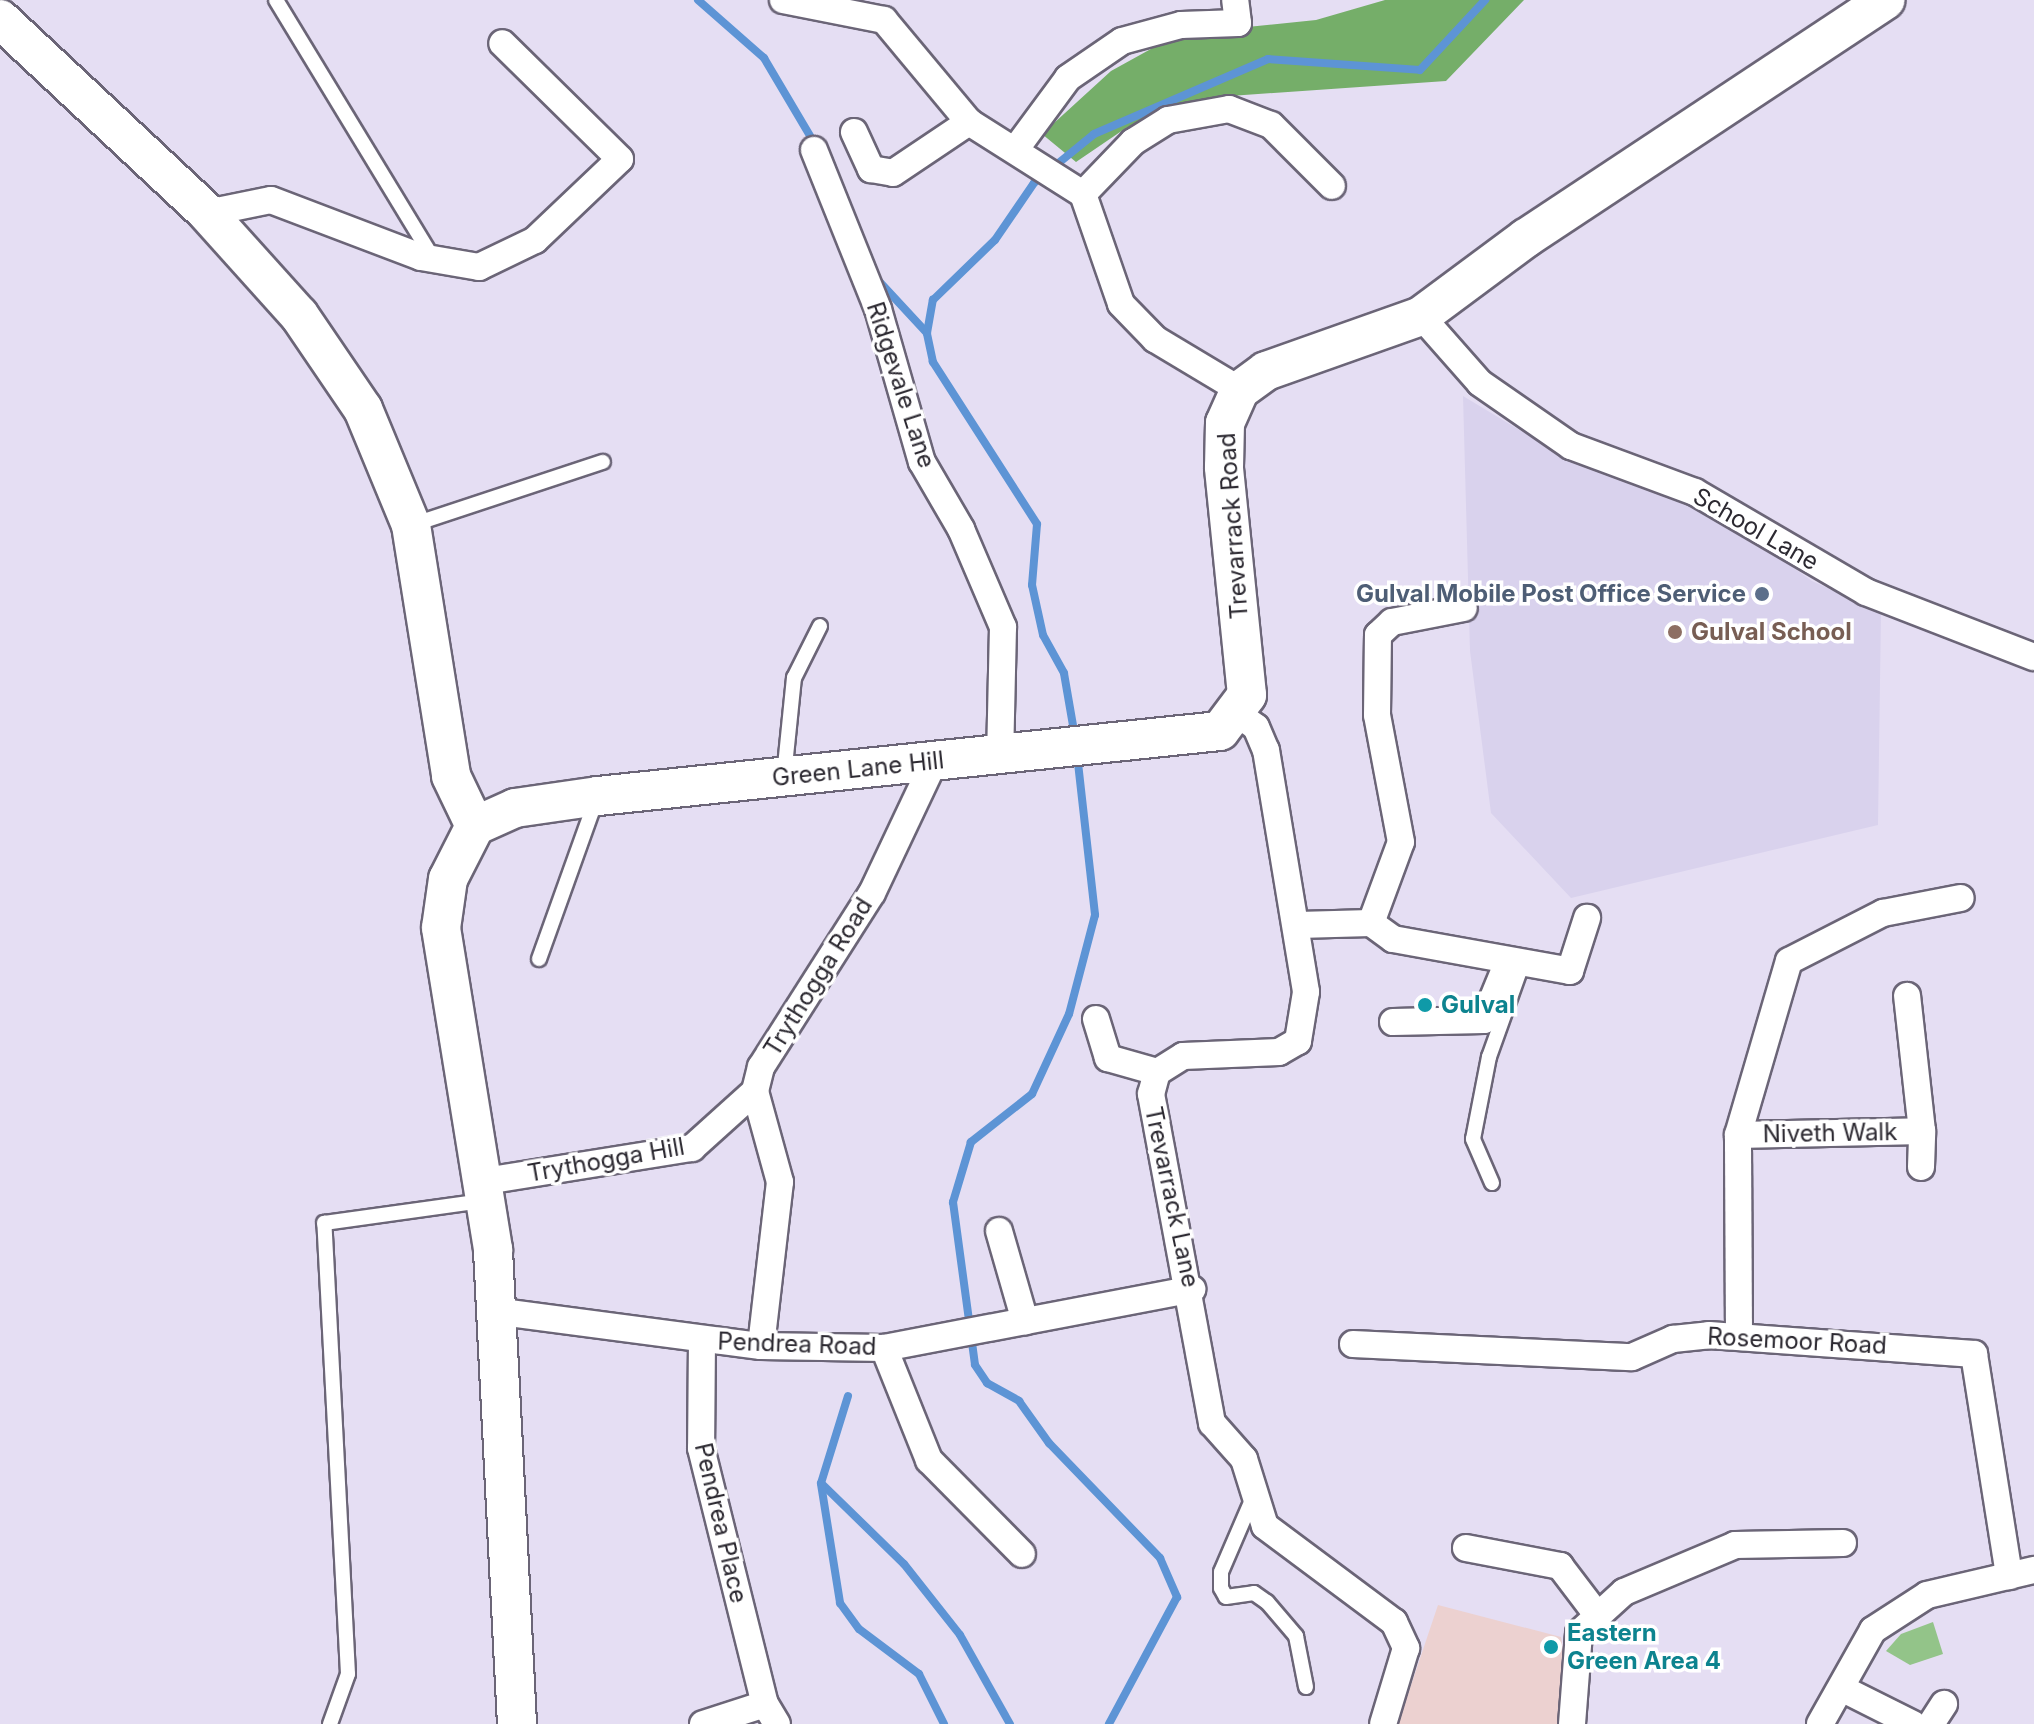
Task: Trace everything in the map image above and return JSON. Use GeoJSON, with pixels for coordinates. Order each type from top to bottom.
{"type":"FeatureCollection","features":[{"type":"Feature","properties":{"kind":"main road"},"geometry":{"type":"LineString","coordinates":[[1240,390],[1266,371],[1421,316],[1526,238],[1885,0]]}},
{"type":"Feature","properties":{"kind":"main road"},"geometry":{"type":"LineString","coordinates":[[0,19],[207,213],[299,315],[363,409],[411,525],[451,776],[475,826],[448,879],[441,928],[486,1191],[517,1724]]}},
{"type":"Feature","properties":{"kind":"main road","name":"Trevarrack Road"},"geometry":{"type":"LineString","coordinates":[[1238,714],[1247,695],[1224,467],[1225,423],[1240,390]]}},
{"type":"Feature","properties":{"kind":"main road","name":"Green Lane Hill"},"geometry":{"type":"LineString","coordinates":[[475,826],[515,808],[598,796],[935,760],[1046,754],[1220,731],[1238,714]]}},
{"type":"Feature","properties":{"kind":"street"},"geometry":{"type":"LineString","coordinates":[[783,0],[868,8],[969,122],[1078,190],[1121,304],[1155,339],[1240,390]]}},
{"type":"Feature","properties":{"kind":"street"},"geometry":{"type":"LineString","coordinates":[[1026,156],[1068,78],[1122,41],[1181,25],[1238,23],[1235,0]]}},
{"type":"Feature","properties":{"kind":"street"},"geometry":{"type":"LineString","coordinates":[[207,213],[271,200],[433,259],[479,267],[535,240],[620,159],[502,43]]}},
{"type":"Feature","properties":{"kind":"street"},"geometry":{"type":"LineString","coordinates":[[1078,190],[1133,142],[1168,120],[1229,109],[1271,125],[1332,186]]}},
{"type":"Feature","properties":{"kind":"street"},"geometry":{"type":"LineString","coordinates":[[854,132],[871,169],[893,173],[969,122]]}},
{"type":"Feature","properties":{"kind":"street","name":"Ridgevale Lane"},"geometry":{"type":"LineString","coordinates":[[814,150],[878,309],[922,462],[961,529],[1003,627],[1000,757]]}},
{"type":"Feature","properties":{"kind":"street","name":"School Lane"},"geometry":{"type":"LineString","coordinates":[[1421,316],[1480,383],[1571,446],[1695,492],[1866,592],[2034,657]]}},
{"type":"Feature","properties":{"kind":"street"},"geometry":{"type":"LineString","coordinates":[[1371,923],[1401,842],[1377,715],[1378,635],[1392,622],[1464,608]]}},
{"type":"Feature","properties":{"kind":"street","name":"Trevarrack Lane"},"geometry":{"type":"LineString","coordinates":[[1238,714],[1256,727],[1266,750],[1298,925],[1306,992],[1298,1041],[1279,1052],[1183,1056],[1157,1072],[1151,1094],[1192,1289],[1212,1423],[1244,1459],[1256,1489],[1265,1526],[1394,1622],[1406,1648],[1383,1724]]}},
{"type":"Feature","properties":{"kind":"street","name":"Trythogga Road"},"geometry":{"type":"LineString","coordinates":[[755,1091],[761,1067],[872,893],[935,760]]}},
{"type":"Feature","properties":{"kind":"street"},"geometry":{"type":"LineString","coordinates":[[1739,1336],[1738,1135],[1789,961],[1883,913],[1961,898]]}},
{"type":"Feature","properties":{"kind":"street"},"geometry":{"type":"LineString","coordinates":[[1298,925],[1371,923],[1393,939],[1480,950],[1515,964],[1570,971],[1587,918]]}},
{"type":"Feature","properties":{"kind":"street"},"geometry":{"type":"LineString","coordinates":[[1393,1022],[1484,1020],[1515,964]]}},
{"type":"Feature","properties":{"kind":"street","name":"Niveth Walk"},"geometry":{"type":"LineString","coordinates":[[1907,996],[1922,1131],[1921,1167]]}},
{"type":"Feature","properties":{"kind":"street"},"geometry":{"type":"LineString","coordinates":[[1096,1019],[1108,1058],[1157,1072]]}},
{"type":"Feature","properties":{"kind":"street"},"geometry":{"type":"LineString","coordinates":[[755,1091],[780,1182],[761,1346]]}},
{"type":"Feature","properties":{"kind":"street","name":"Trythogga Hill"},"geometry":{"type":"LineString","coordinates":[[486,1191],[692,1148],[755,1091]]}},
{"type":"Feature","properties":{"kind":"street","name":"Niveth Walk"},"geometry":{"type":"LineString","coordinates":[[1738,1135],[1922,1131]]}},
{"type":"Feature","properties":{"kind":"street"},"geometry":{"type":"LineString","coordinates":[[999,1231],[1025,1321]]}},
{"type":"Feature","properties":{"kind":"street","name":"Pendrea Road"},"geometry":{"type":"LineString","coordinates":[[494,1311],[761,1346],[884,1348],[1192,1289]]}},
{"type":"Feature","properties":{"kind":"street","name":"Rosemoor Road"},"geometry":{"type":"LineString","coordinates":[[1353,1344],[1632,1357],[1673,1339],[1739,1336],[1974,1354],[2021,1573]]}},
{"type":"Feature","properties":{"kind":"street","name":"Pendrea Place"},"geometry":{"type":"LineString","coordinates":[[702,1340],[701,1448],[771,1714]]}},
{"type":"Feature","properties":{"kind":"street"},"geometry":{"type":"LineString","coordinates":[[884,1348],[929,1460],[1022,1554]]}},
{"type":"Feature","properties":{"kind":"street"},"geometry":{"type":"LineString","coordinates":[[1572,1724],[1579,1633],[1624,1592],[1735,1545],[1843,1543]]}},
{"type":"Feature","properties":{"kind":"street"},"geometry":{"type":"LineString","coordinates":[[1466,1548],[1560,1566],[1598,1616]]}},
{"type":"Feature","properties":{"kind":"street"},"geometry":{"type":"LineString","coordinates":[[1820,1724],[1884,1623],[1927,1595],[2021,1573]]}},
{"type":"Feature","properties":{"kind":"street"},"geometry":{"type":"LineString","coordinates":[[1841,1688],[1913,1724]]}},
{"type":"Feature","properties":{"kind":"street"},"geometry":{"type":"LineString","coordinates":[[703,1724],[771,1714]]}},
{"type":"Feature","properties":{"kind":"lane"},"geometry":{"type":"LineString","coordinates":[[276,0],[433,259]]}},
{"type":"Feature","properties":{"kind":"lane"},"geometry":{"type":"LineString","coordinates":[[411,525],[603,462]]}},
{"type":"Feature","properties":{"kind":"lane"},"geometry":{"type":"LineString","coordinates":[[784,776],[794,678],[820,626]]}},
{"type":"Feature","properties":{"kind":"lane"},"geometry":{"type":"LineString","coordinates":[[539,959],[598,796]]}},
{"type":"Feature","properties":{"kind":"lane"},"geometry":{"type":"LineString","coordinates":[[1492,1183],[1473,1139],[1489,1057],[1515,964]]}},
{"type":"Feature","properties":{"kind":"lane"},"geometry":{"type":"LineString","coordinates":[[330,1724],[348,1674],[320,1246],[324,1223],[486,1191]]}},
{"type":"Feature","properties":{"kind":"lane"},"geometry":{"type":"LineString","coordinates":[[1256,1489],[1221,1572],[1221,1588],[1226,1597],[1254,1593],[1277,1613],[1303,1652],[1306,1687]]}},
{"type":"Feature","properties":{"kind":"shaded area","name":"Gulval School"},"geometry":{"type":"Polygon","coordinates":[[[1463,396],[1564,457],[1728,522],[1812,581],[1881,612],[1878,825],[1571,898],[1491,813],[1470,651],[1463,396]]]}},
{"type":"Feature","properties":{"kind":"shaded area"},"geometry":{"type":"Polygon","coordinates":[[[1438,1605],[1561,1637],[1575,1724],[1398,1724],[1438,1605]]]}},
{"type":"Feature","properties":{"kind":"green space"},"geometry":{"type":"Polygon","coordinates":[[[1385,0],[1524,0],[1446,81],[1216,97],[1126,128],[1076,162],[1042,134],[1111,71],[1178,34],[1316,20],[1385,0]]]}},
{"type":"Feature","properties":{"kind":"green space"},"geometry":{"type":"Polygon","coordinates":[[[1933,1622],[1943,1654],[1910,1665],[1886,1651],[1901,1634],[1933,1622]]]}},
{"type":"Feature","properties":{"kind":"waterway"},"geometry":{"type":"LineString","coordinates":[[698,0],[764,58],[816,146]]}},
{"type":"Feature","properties":{"kind":"waterway"},"geometry":{"type":"LineString","coordinates":[[1075,737],[1064,673],[1043,635],[1032,585],[1037,524],[933,362],[927,333],[933,300],[995,240],[1034,183],[1094,134],[1268,59],[1420,70],[1485,0]]}},
{"type":"Feature","properties":{"kind":"waterway"},"geometry":{"type":"LineString","coordinates":[[876,278],[927,333]]}},
{"type":"Feature","properties":{"kind":"waterway"},"geometry":{"type":"LineString","coordinates":[[1077,754],[1095,915],[1069,1014],[1032,1094],[971,1142],[953,1202],[975,1365],[987,1383],[1019,1401],[1049,1443],[1160,1558],[1177,1597],[1109,1724]]}},
{"type":"Feature","properties":{"kind":"waterway"},"geometry":{"type":"LineString","coordinates":[[848,1396],[821,1483],[904,1564],[960,1635],[1010,1724]]}},
{"type":"Feature","properties":{"kind":"waterway"},"geometry":{"type":"LineString","coordinates":[[821,1484],[840,1603],[859,1629],[919,1674],[944,1724]]}},
{"type":"Feature","properties":{"kind":"place","name":"Gulval Mobile Post Office Service"},"geometry":{"type":"Point","coordinates":[1762,594]}},
{"type":"Feature","properties":{"kind":"place","name":"Gulval School"},"geometry":{"type":"Point","coordinates":[1675,632]}},
{"type":"Feature","properties":{"kind":"place","name":"Gulval"},"geometry":{"type":"Point","coordinates":[1425,1005]}},
{"type":"Feature","properties":{"kind":"place","name":"Eastern Green Area 4"},"geometry":{"type":"Point","coordinates":[1551,1647]}}]}
